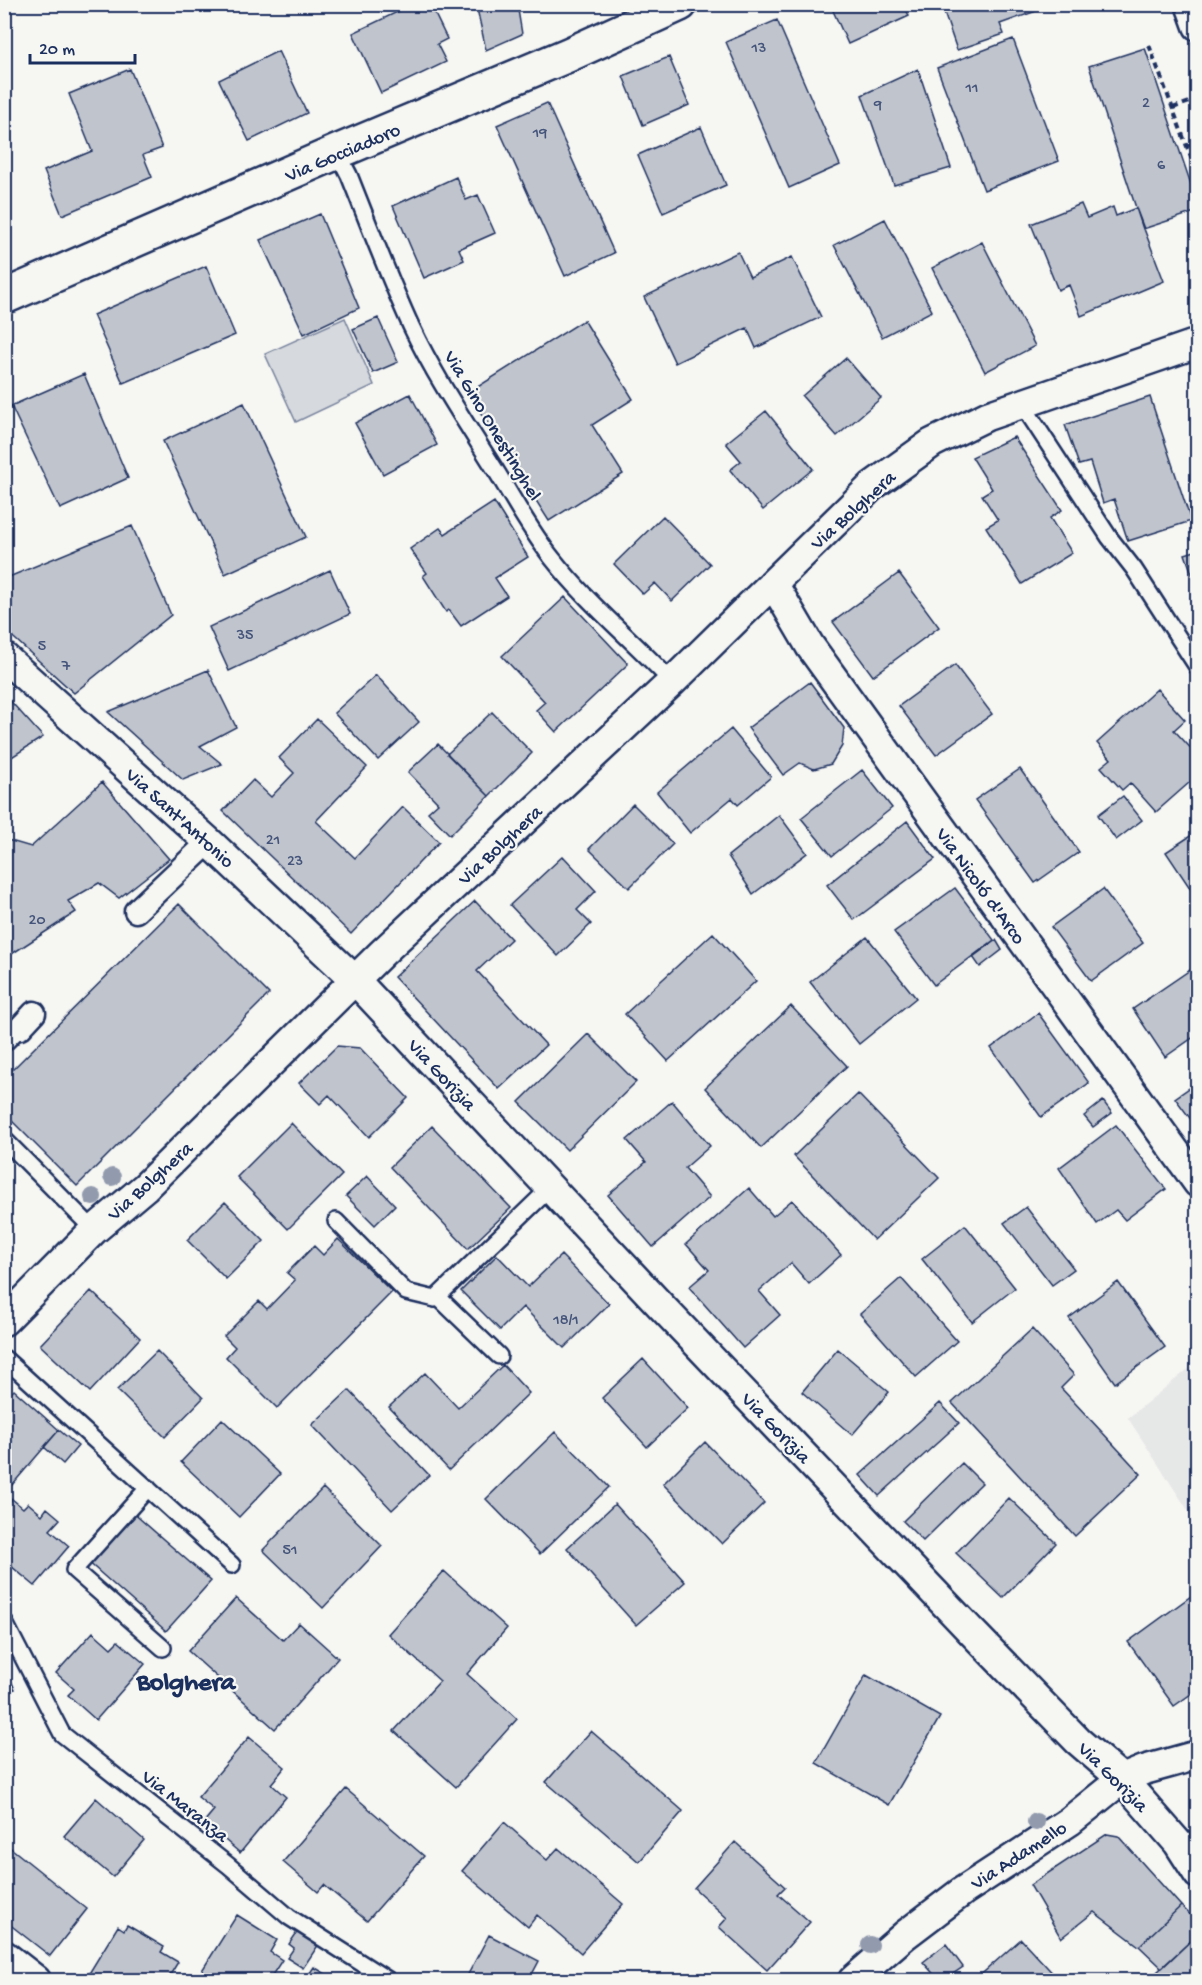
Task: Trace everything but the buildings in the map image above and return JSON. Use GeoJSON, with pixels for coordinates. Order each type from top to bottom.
{"type":"FeatureCollection","features":[{"type":"Feature","properties":{"kind":"street","name":"Via Gocciadoro"},"geometry":{"type":"LineString","coordinates":[[4,297],[337,152],[568,55],[680,4]]}},
{"type":"Feature","properties":{"kind":"street"},"geometry":{"type":"LineString","coordinates":[[1190,4],[1197,26]]}},
{"type":"Feature","properties":{"kind":"street","name":"Via Bolghera"},"geometry":{"type":"LineString","coordinates":[[4,1321],[94,1230],[146,1187],[355,980],[672,682],[868,489],[932,443],[987,416],[1197,343]]}},
{"type":"Feature","properties":{"kind":"street","name":"Via Nicoló d'Arco"},"geometry":{"type":"LineString","coordinates":[[773,583],[810,646],[1197,1183]]}},
{"type":"Feature","properties":{"kind":"street","name":"Via Sant'Antonio"},"geometry":{"type":"LineString","coordinates":[[4,657],[209,842],[355,980]]}},
{"type":"Feature","properties":{"kind":"street"},"geometry":{"type":"LineString","coordinates":[[136,911],[209,842]]}},
{"type":"Feature","properties":{"kind":"street","name":"Via Gorizia"},"geometry":{"type":"LineString","coordinates":[[355,980],[979,1639],[1078,1741],[1122,1779],[1178,1843],[1197,1874]]}},
{"type":"Feature","properties":{"kind":"street","name":"Via Adamello"},"geometry":{"type":"LineString","coordinates":[[853,1980],[904,1935],[963,1891],[1070,1821],[1122,1779],[1144,1770],[1197,1755]]}},
{"type":"Feature","properties":{"kind":"street"},"geometry":{"type":"LineString","coordinates":[[4,1954],[36,1980]]}},
{"type":"Feature","properties":{"kind":"lane","name":"Via Gino Onestinghel"},"geometry":{"type":"LineString","coordinates":[[337,152],[349,175],[411,326],[444,386],[503,481],[557,564],[616,628],[638,646],[672,682]]}},
{"type":"Feature","properties":{"kind":"lane"},"geometry":{"type":"LineString","coordinates":[[1022,404],[1109,537],[1134,569],[1197,668]]}},
{"type":"Feature","properties":{"kind":"lane"},"geometry":{"type":"LineString","coordinates":[[4,1044],[27,1021]]}},
{"type":"Feature","properties":{"kind":"lane"},"geometry":{"type":"LineString","coordinates":[[4,1139],[94,1230]]}},
{"type":"Feature","properties":{"kind":"lane"},"geometry":{"type":"LineString","coordinates":[[336,1221],[406,1292],[435,1299],[550,1188]]}},
{"type":"Feature","properties":{"kind":"lane"},"geometry":{"type":"LineString","coordinates":[[438,1297],[499,1356]]}},
{"type":"Feature","properties":{"kind":"lane"},"geometry":{"type":"LineString","coordinates":[[4,1358],[232,1565]]}},
{"type":"Feature","properties":{"kind":"lane"},"geometry":{"type":"LineString","coordinates":[[148,1488],[74,1570],[163,1648]]}},
{"type":"Feature","properties":{"kind":"lane","name":"Via Maranza"},"geometry":{"type":"LineString","coordinates":[[4,1621],[62,1734],[228,1865],[289,1917],[388,1980]]}},
{"type":"Feature","properties":{"kind":"path"},"geometry":{"type":"LineString","coordinates":[[1149,45],[1197,176]]}},
{"type":"Feature","properties":{"kind":"path"},"geometry":{"type":"LineString","coordinates":[[1173,108],[1197,99]]}},
{"type":"Feature","properties":{"kind":"path"},"geometry":{"type":"LineString","coordinates":[[1186,146],[1197,142]]}},
{"type":"Feature","properties":{"kind":"path"},"geometry":{"type":"LineString","coordinates":[[1195,280],[1197,287]]}},
{"type":"Feature","properties":{"kind":"shaded area"},"geometry":{"type":"Polygon","coordinates":[[[345,318],[374,385],[296,422],[265,354],[345,318]]]}},
{"type":"Feature","properties":{"kind":"shaded area"},"geometry":{"type":"Polygon","coordinates":[[[1197,1362],[1197,1524],[1128,1418],[1197,1362]]]}},
{"type":"Feature","properties":{"kind":"district","name":"Bolghera"},"geometry":{"type":"Point","coordinates":[186,1680]}}]}
